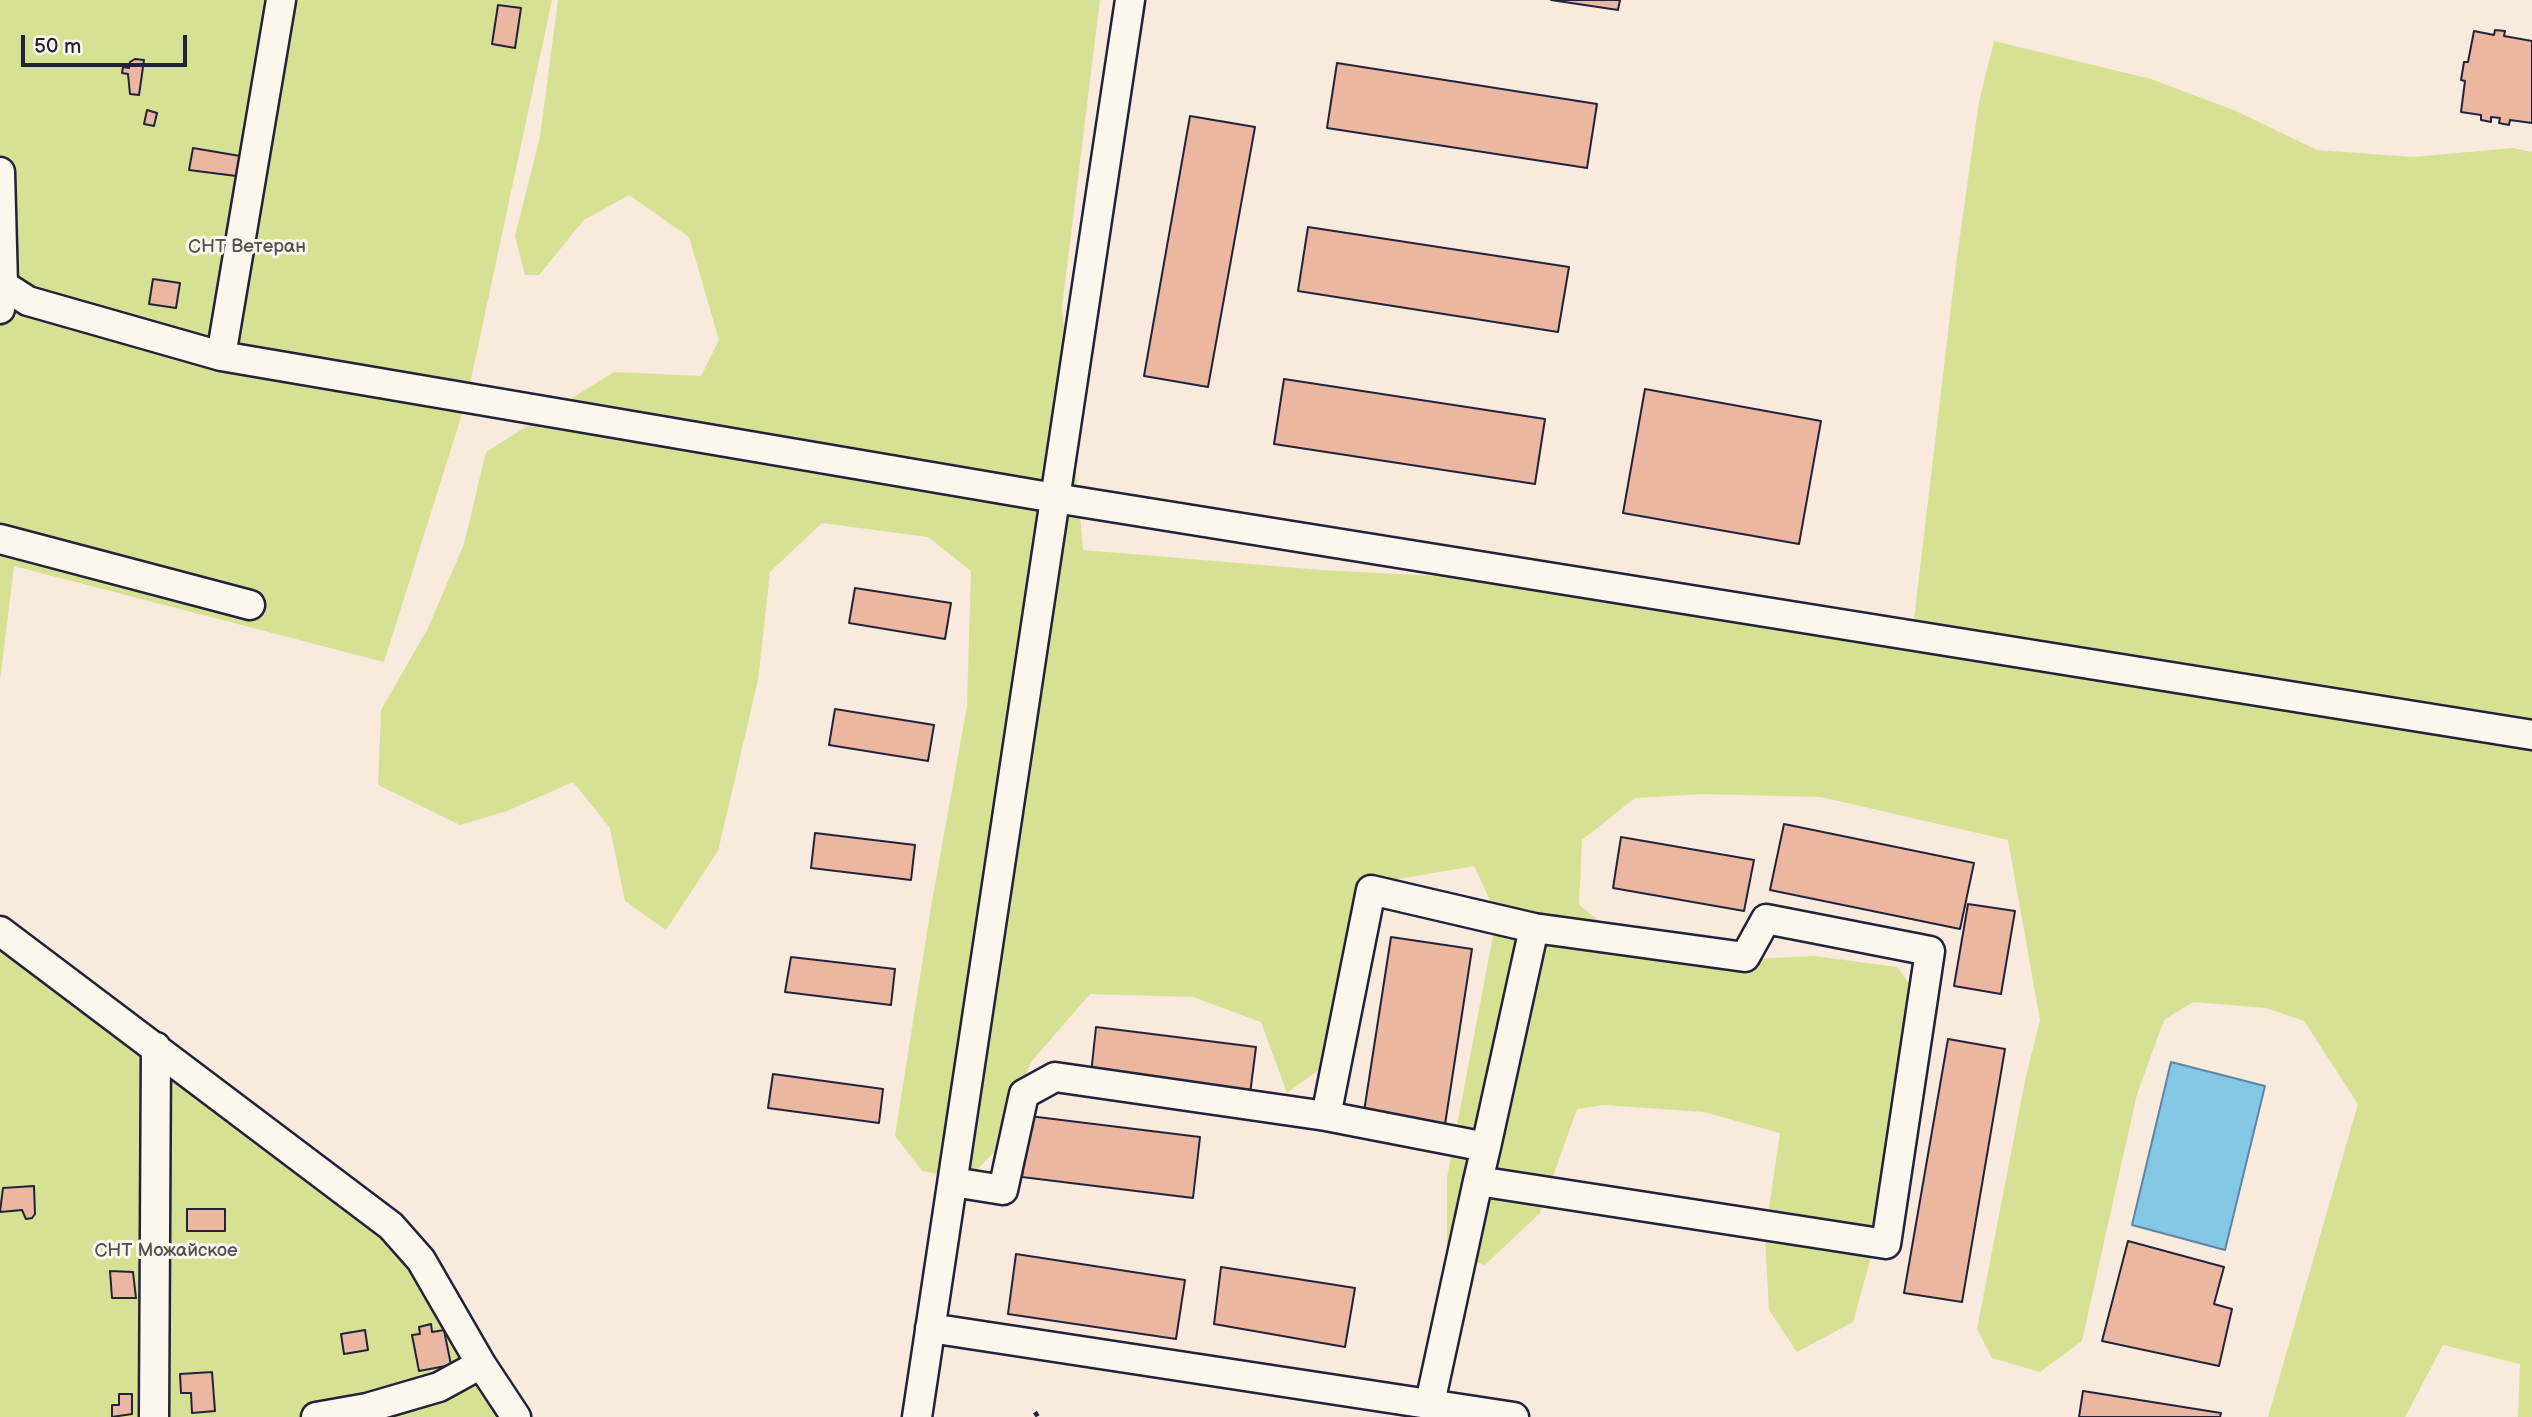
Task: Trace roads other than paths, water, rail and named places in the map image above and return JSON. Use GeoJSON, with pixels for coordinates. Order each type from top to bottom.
{"type":"FeatureCollection","features":[{"type":"Feature","properties":{"kind":"street"},"geometry":{"type":"LineString","coordinates":[[221,355],[281,0]]}},
{"type":"Feature","properties":{"kind":"street"},"geometry":{"type":"LineString","coordinates":[[917,1417],[1130,0]]}},
{"type":"Feature","properties":{"kind":"street"},"geometry":{"type":"LineString","coordinates":[[0,172],[2,297],[28,301],[221,355],[1055,498],[2532,735]]}},
{"type":"Feature","properties":{"kind":"street"},"geometry":{"type":"LineString","coordinates":[[0,539],[250,605]]}},
{"type":"Feature","properties":{"kind":"street"},"geometry":{"type":"LineString","coordinates":[[1326,1116],[1371,890],[1534,928],[1745,957],[1766,919],[1930,951],[1886,1244],[1478,1181]]}},
{"type":"Feature","properties":{"kind":"street"},"geometry":{"type":"LineString","coordinates":[[1430,1403],[1534,928]]}},
{"type":"Feature","properties":{"kind":"street"},"geometry":{"type":"LineString","coordinates":[[0,931],[391,1226],[421,1260],[481,1364],[516,1417]]}},
{"type":"Feature","properties":{"kind":"street"},"geometry":{"type":"LineString","coordinates":[[154,1417],[156,1047]]}},
{"type":"Feature","properties":{"kind":"street"},"geometry":{"type":"LineString","coordinates":[[953,1182],[1003,1190],[1024,1094],[1055,1077],[1326,1116],[1486,1147]]}},
{"type":"Feature","properties":{"kind":"street"},"geometry":{"type":"LineString","coordinates":[[930,1328],[1514,1417]]}},
{"type":"Feature","properties":{"kind":"street"},"geometry":{"type":"LineString","coordinates":[[316,1417],[368,1413],[439,1387],[481,1364]]}},
{"type":"Feature","properties":{"kind":"water"},"geometry":{"type":"Polygon","coordinates":[[[2171,1062],[2265,1086],[2225,1250],[2132,1225],[2171,1062]]]}},
{"type":"Feature","properties":{"kind":"park label","name":"СНТ Ветеран"},"geometry":{"type":"Point","coordinates":[247,247]}},
{"type":"Feature","properties":{"kind":"park label","name":"СНТ Можайское"},"geometry":{"type":"Point","coordinates":[166,1251]}}]}
